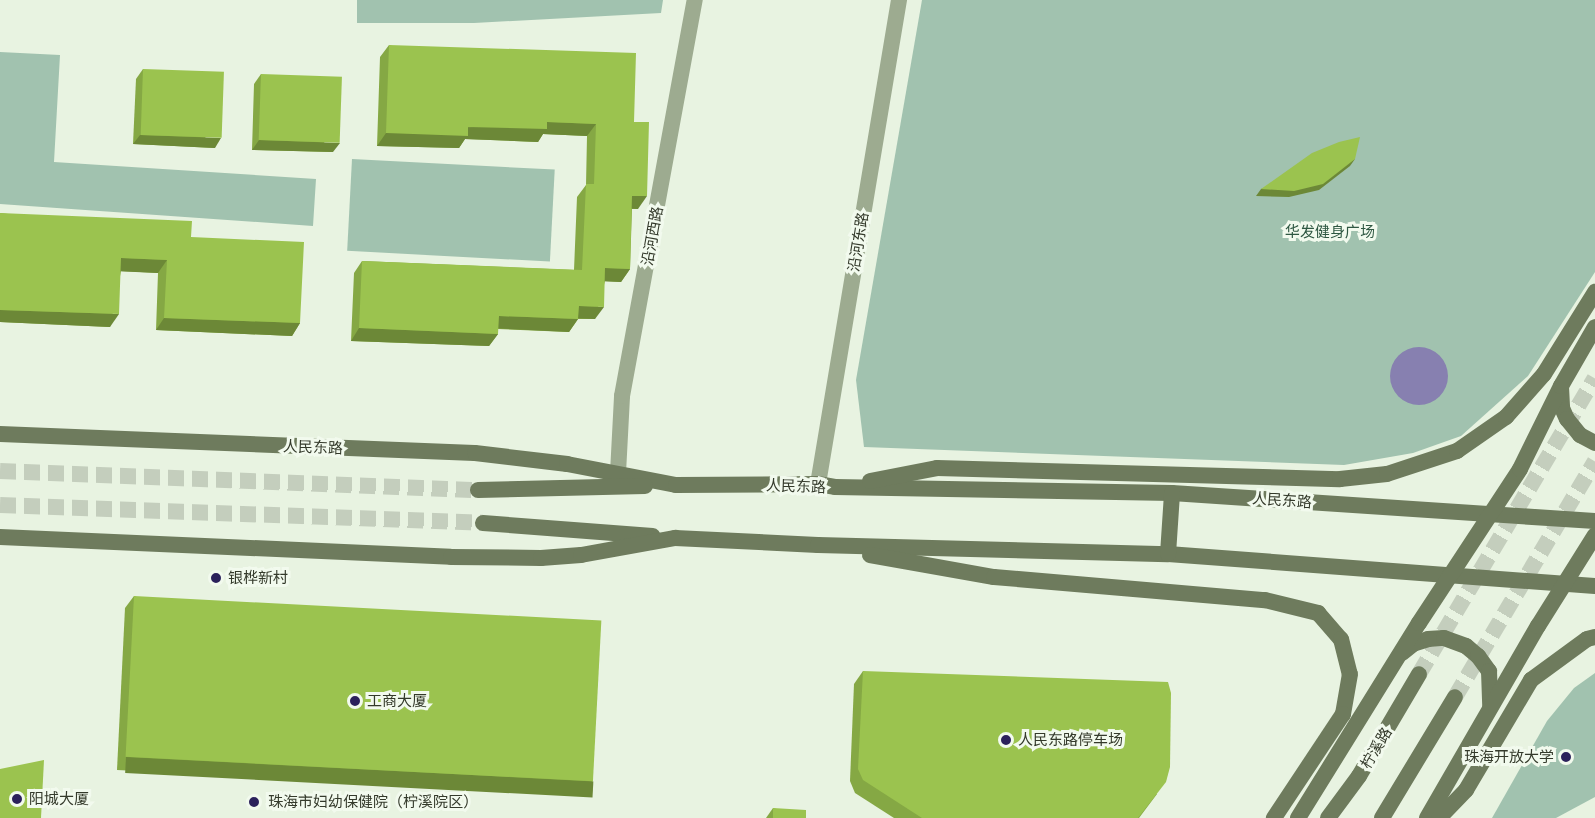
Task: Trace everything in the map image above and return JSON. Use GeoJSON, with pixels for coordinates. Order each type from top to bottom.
{"type":"FeatureCollection","features":[{"type":"Feature","properties":{"kind":"main road"},"geometry":{"type":"LineString","coordinates":[[826,486],[937,468],[1340,479],[1387,474],[1457,451],[1506,417],[1544,374],[1595,292]]}},
{"type":"Feature","properties":{"kind":"main road"},"geometry":{"type":"LineString","coordinates":[[1298,818],[1398,657],[1520,469],[1561,386],[1595,327]]}},
{"type":"Feature","properties":{"kind":"main road"},"geometry":{"type":"LineString","coordinates":[[1561,386],[1562,408],[1567,419],[1580,435],[1595,443]]}},
{"type":"Feature","properties":{"kind":"main road","name":"人民东路"},"geometry":{"type":"LineString","coordinates":[[0,434],[475,453],[524,457],[676,485],[1172,493],[1595,521]]}},
{"type":"Feature","properties":{"kind":"main road"},"geometry":{"type":"LineString","coordinates":[[478,490],[676,485]]}},
{"type":"Feature","properties":{"kind":"main road"},"geometry":{"type":"LineString","coordinates":[[1168,554],[1172,493]]}},
{"type":"Feature","properties":{"kind":"main road"},"geometry":{"type":"LineString","coordinates":[[483,523],[675,538],[818,545],[1168,554],[1595,586]]}},
{"type":"Feature","properties":{"kind":"main road"},"geometry":{"type":"LineString","coordinates":[[1427,818],[1563,584],[1595,535]]}},
{"type":"Feature","properties":{"kind":"main road"},"geometry":{"type":"LineString","coordinates":[[0,537],[451,557],[541,558],[580,555],[675,538]]}},
{"type":"Feature","properties":{"kind":"main road"},"geometry":{"type":"LineString","coordinates":[[818,545],[994,577],[1265,600],[1318,613],[1341,639],[1350,674],[1342,714],[1274,818]]}},
{"type":"Feature","properties":{"kind":"main road"},"geometry":{"type":"LineString","coordinates":[[1439,818],[1466,790],[1532,681],[1587,639],[1595,637]]}},
{"type":"Feature","properties":{"kind":"main road"},"geometry":{"type":"LineString","coordinates":[[1398,657],[1413,644],[1428,639],[1450,640],[1466,646],[1478,656],[1489,671],[1492,693],[1490,710]]}},
{"type":"Feature","properties":{"kind":"main road","name":"柠溪路"},"geometry":{"type":"LineString","coordinates":[[1328,818],[1359,776],[1419,674]]}},
{"type":"Feature","properties":{"kind":"main road"},"geometry":{"type":"LineString","coordinates":[[1382,818],[1455,697]]}},
{"type":"Feature","properties":{"kind":"street","name":"沿河西路"},"geometry":{"type":"LineString","coordinates":[[618,473],[622,396],[695,0]]}},
{"type":"Feature","properties":{"kind":"street","name":"沿河东路"},"geometry":{"type":"LineString","coordinates":[[826,486],[899,0]]}},
{"type":"Feature","properties":{"kind":"green space"},"geometry":{"type":"Polygon","coordinates":[[[357,0],[663,0],[661,13],[474,23],[357,23],[357,0]]]}},
{"type":"Feature","properties":{"kind":"green space","name":"华发健身广场"},"geometry":{"type":"Polygon","coordinates":[[[922,0],[1595,0],[1595,272],[1528,376],[1461,436],[1413,453],[1344,465],[864,447],[856,380],[922,0]]]}},
{"type":"Feature","properties":{"kind":"green space"},"geometry":{"type":"Polygon","coordinates":[[[0,52],[60,55],[54,162],[316,179],[313,226],[0,204],[0,52]]]}},
{"type":"Feature","properties":{"kind":"green space"},"geometry":{"type":"Polygon","coordinates":[[[352,159],[555,170],[550,261],[347,251],[352,159]]]}},
{"type":"Feature","properties":{"kind":"green space","name":"珠海开放大学"},"geometry":{"type":"Polygon","coordinates":[[[1595,673],[1595,797],[1556,818],[1492,818],[1547,721],[1574,688],[1595,673]]]}},
{"type":"Feature","properties":{"kind":"shaded area"},"geometry":{"type":"Polygon","coordinates":[[[1413,347],[1425,347],[1440,355],[1448,370],[1448,382],[1440,397],[1425,405],[1413,405],[1398,397],[1390,382],[1390,370],[1398,355],[1413,347]]]}},
{"type":"Feature","properties":{"kind":"building"},"geometry":{"type":"Polygon","coordinates":[[[389,45],[636,53],[634,122],[649,122],[647,196],[632,196],[630,269],[605,268],[604,307],[579,306],[578,319],[499,316],[498,334],[359,328],[362,261],[582,270],[586,184],[594,184],[596,124],[547,122],[547,129],[468,127],[468,136],[386,133],[389,45]]]}},
{"type":"Feature","properties":{"kind":"building"},"geometry":{"type":"Polygon","coordinates":[[[143,69],[224,72],[222,138],[141,135],[143,69]]]}},
{"type":"Feature","properties":{"kind":"building"},"geometry":{"type":"Polygon","coordinates":[[[261,74],[342,77],[340,143],[259,140],[261,74]]]}},
{"type":"Feature","properties":{"kind":"building"},"geometry":{"type":"Polygon","coordinates":[[[1360,137],[1355,159],[1323,184],[1294,191],[1261,189],[1312,153],[1339,142],[1360,137]]]}},
{"type":"Feature","properties":{"kind":"building"},"geometry":{"type":"Polygon","coordinates":[[[0,213],[192,221],[191,237],[304,242],[300,323],[164,318],[167,260],[121,258],[119,314],[0,310],[0,213]]]}},
{"type":"Feature","properties":{"kind":"building","name":"工商大厦"},"geometry":{"type":"Polygon","coordinates":[[[134,596],[601,620],[593,781],[126,757],[134,596]]]}},
{"type":"Feature","properties":{"kind":"building","name":"人民东路停车场"},"geometry":{"type":"Polygon","coordinates":[[[863,671],[1168,682],[1171,693],[1170,767],[1166,782],[1138,818],[922,818],[863,780],[858,769],[863,671]]]}},
{"type":"Feature","properties":{"kind":"building","name":"阳城大厦"},"geometry":{"type":"Polygon","coordinates":[[[44,760],[41,818],[0,818],[0,769],[44,760]]]}},
{"type":"Feature","properties":{"kind":"building"},"geometry":{"type":"Polygon","coordinates":[[[773,808],[806,810],[806,818],[773,818],[773,808]]]}},
{"type":"Feature","properties":{"kind":"tunnel"},"geometry":{"type":"LineString","coordinates":[[1419,674],[1595,378]]}},
{"type":"Feature","properties":{"kind":"tunnel"},"geometry":{"type":"LineString","coordinates":[[1455,697],[1595,461]]}},
{"type":"Feature","properties":{"kind":"tunnel"},"geometry":{"type":"LineString","coordinates":[[0,471],[478,490]]}},
{"type":"Feature","properties":{"kind":"tunnel"},"geometry":{"type":"LineString","coordinates":[[0,505],[483,523]]}},
{"type":"Feature","properties":{"kind":"place","name":"银桦新村"},"geometry":{"type":"Point","coordinates":[216,578]}},
{"type":"Feature","properties":{"kind":"place","name":"工商大厦"},"geometry":{"type":"Point","coordinates":[355,701]}},
{"type":"Feature","properties":{"kind":"place","name":"人民东路停车场"},"geometry":{"type":"Point","coordinates":[1006,740]}},
{"type":"Feature","properties":{"kind":"place","name":"珠海开放大学"},"geometry":{"type":"Point","coordinates":[1566,757]}},
{"type":"Feature","properties":{"kind":"place","name":"阳城大厦"},"geometry":{"type":"Point","coordinates":[17,799]}},
{"type":"Feature","properties":{"kind":"place","name":"珠海市妇幼保健院（柠溪院区）"},"geometry":{"type":"Point","coordinates":[254,802]}}]}
